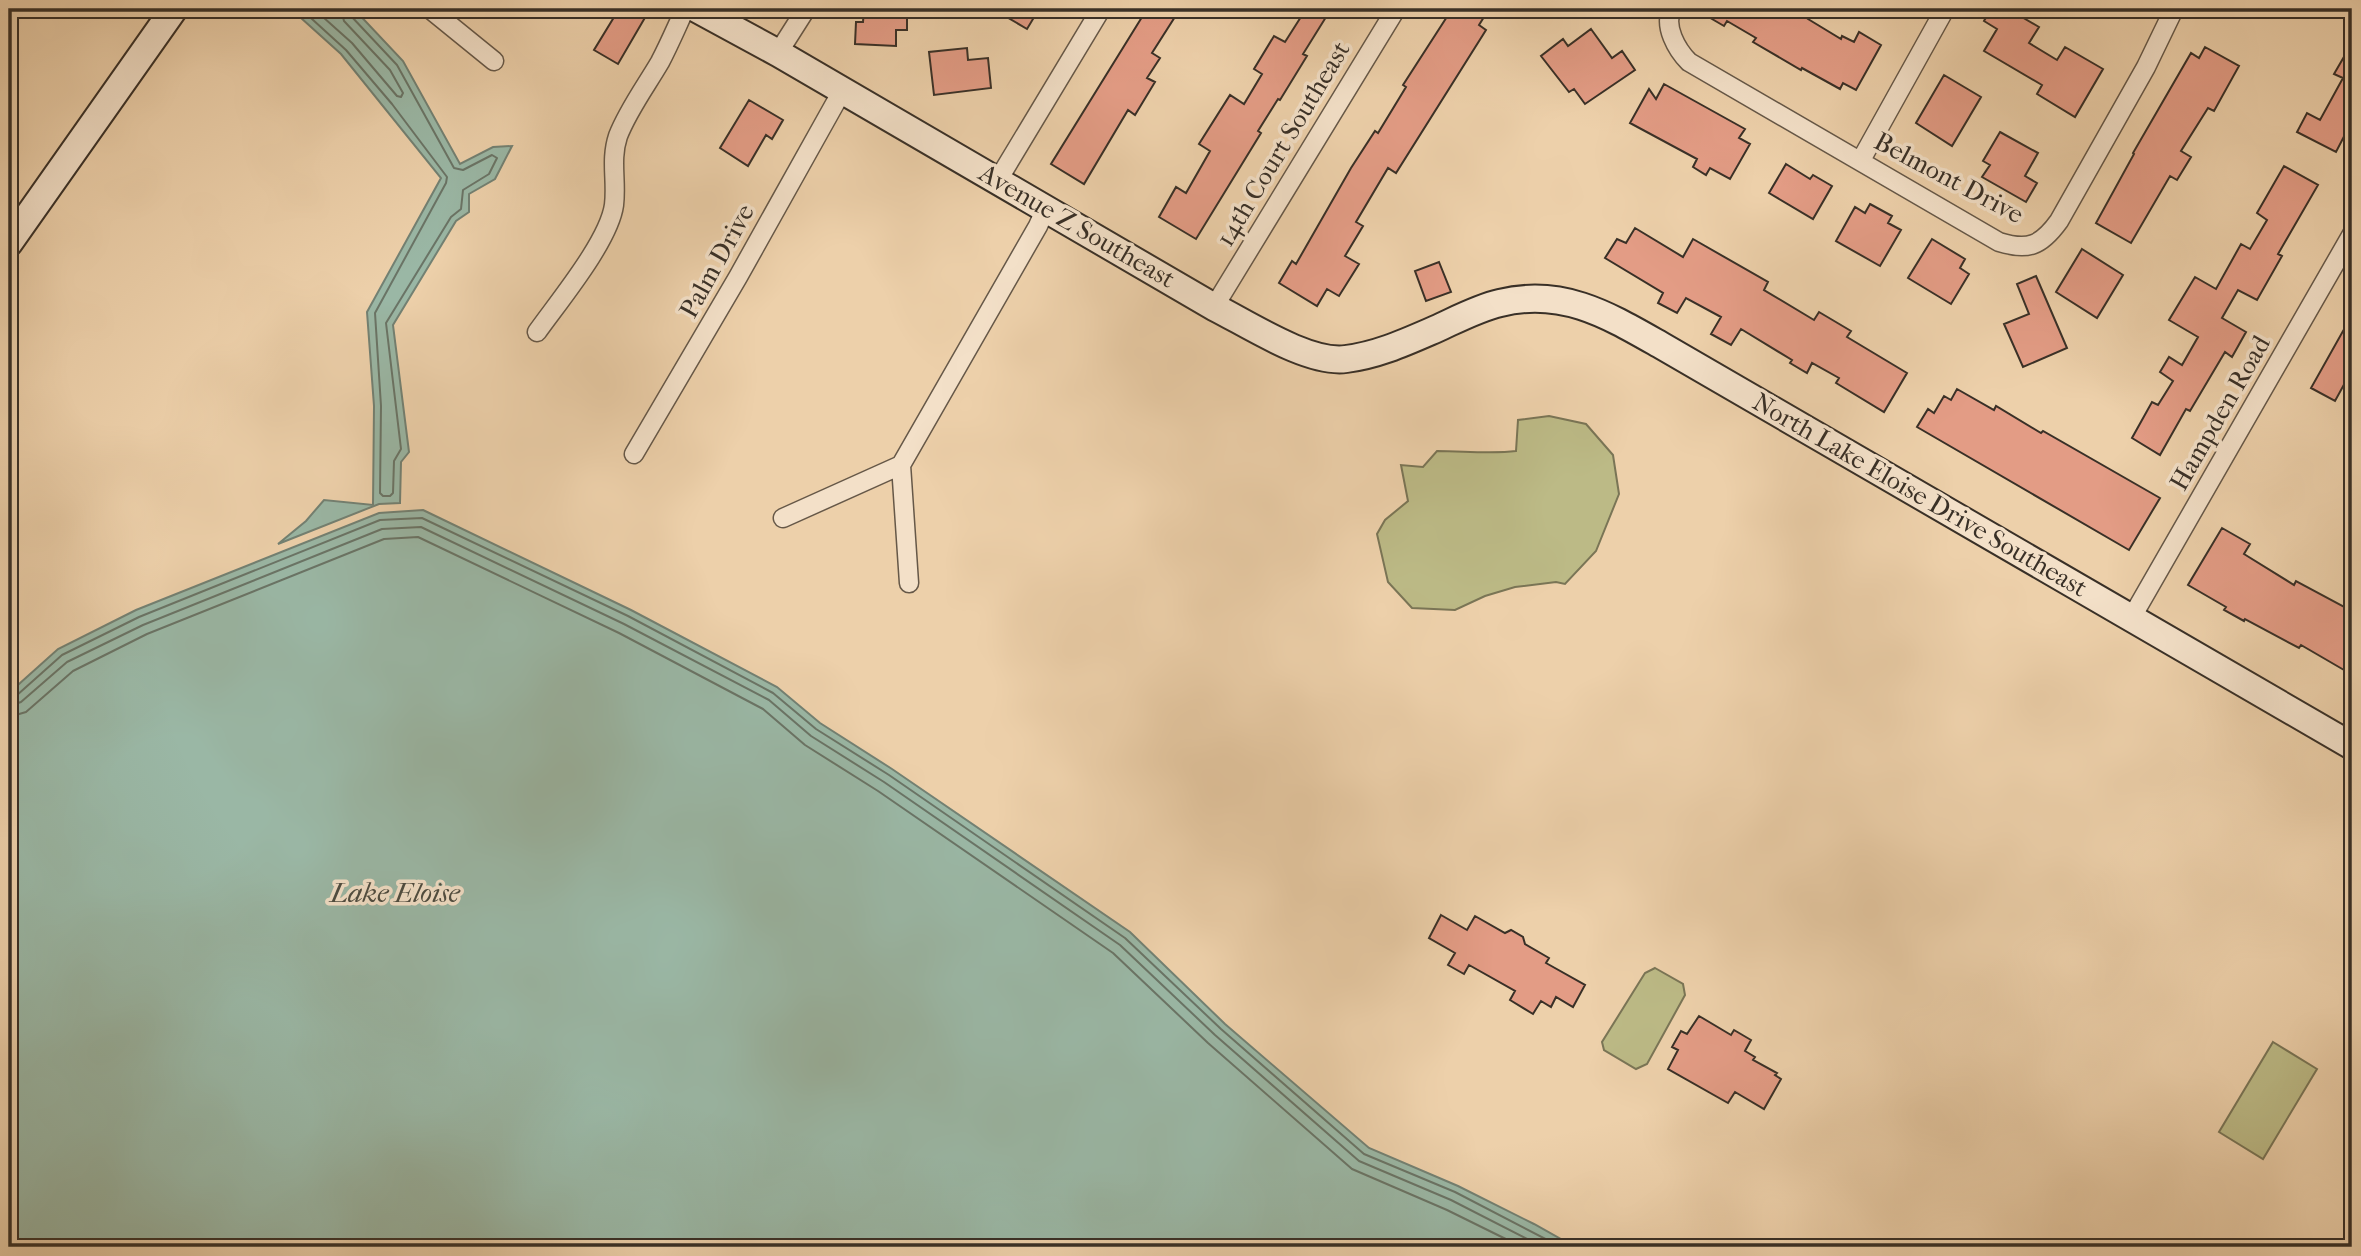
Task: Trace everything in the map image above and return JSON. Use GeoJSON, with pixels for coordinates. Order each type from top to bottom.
{"type":"FeatureCollection","features":[{"type":"Feature","properties":{"kind":"street"},"geometry":{"type":"LineString","coordinates":[[9,243],[174,9]]}},
{"type":"Feature","properties":{"kind":"street"},"geometry":{"type":"LineString","coordinates":[[430,9],[494,61]]}},
{"type":"Feature","properties":{"kind":"street"},"geometry":{"type":"LineString","coordinates":[[537,332],[604,232],[614,205],[612,170],[617,139],[685,9]]}},
{"type":"Feature","properties":{"kind":"street","name":"Avenue Z Southeast"},"geometry":{"type":"LineString","coordinates":[[696,9],[778,53],[1214,306],[1300,350],[1329,358],[1346,359],[1384,352],[1472,314]]}},
{"type":"Feature","properties":{"kind":"street"},"geometry":{"type":"LineString","coordinates":[[778,53],[806,9]]}},
{"type":"Feature","properties":{"kind":"street"},"geometry":{"type":"LineString","coordinates":[[998,180],[1101,9]]}},
{"type":"Feature","properties":{"kind":"street","name":"14th Court Southeast"},"geometry":{"type":"LineString","coordinates":[[1214,306],[1396,9]]}},
{"type":"Feature","properties":{"kind":"street","name":"Belmont Drive"},"geometry":{"type":"LineString","coordinates":[[1672,9],[1669,14],[1671,31],[1678,51],[1689,62],[1999,242],[2026,247],[2037,244],[2049,235],[2059,221],[2146,67],[2174,9]]}},
{"type":"Feature","properties":{"kind":"street"},"geometry":{"type":"LineString","coordinates":[[1861,160],[1945,9]]}},
{"type":"Feature","properties":{"kind":"street","name":"Palm Drive"},"geometry":{"type":"LineString","coordinates":[[634,454],[738,278],[842,91]]}},
{"type":"Feature","properties":{"kind":"street"},"geometry":{"type":"LineString","coordinates":[[909,583],[901,465],[1046,208]]}},
{"type":"Feature","properties":{"kind":"street","name":"Hampden Road"},"geometry":{"type":"LineString","coordinates":[[2132,617],[2352,233]]}},
{"type":"Feature","properties":{"kind":"street","name":"North Lake Eloise Drive Southeast"},"geometry":{"type":"LineString","coordinates":[[1472,314],[1499,303],[1535,298],[1568,301],[1596,310],[2352,746]]}},
{"type":"Feature","properties":{"kind":"street"},"geometry":{"type":"LineString","coordinates":[[783,518],[901,465]]}},
{"type":"Feature","properties":{"kind":"shaded area"},"geometry":{"type":"Polygon","coordinates":[[[1549,416],[1586,424],[1613,455],[1619,494],[1596,551],[1565,584],[1556,582],[1515,587],[1485,596],[1455,610],[1412,608],[1388,582],[1377,534],[1385,520],[1408,501],[1401,465],[1423,467],[1437,451],[1516,451],[1518,420],[1549,416]]]}},
{"type":"Feature","properties":{"kind":"shaded area"},"geometry":{"type":"Polygon","coordinates":[[[1655,968],[1683,984],[1685,995],[1647,1064],[1636,1069],[1604,1050],[1602,1042],[1645,973],[1655,968]]]}},
{"type":"Feature","properties":{"kind":"shaded area"},"geometry":{"type":"Polygon","coordinates":[[[2273,1042],[2317,1069],[2263,1159],[2219,1132],[2273,1042]]]}},
{"type":"Feature","properties":{"kind":"water"},"geometry":{"type":"Polygon","coordinates":[[[291,9],[354,9],[403,61],[460,164],[493,147],[512,146],[495,179],[469,194],[469,212],[456,221],[393,325],[409,452],[401,462],[400,503],[379,504],[278,544],[306,521],[324,500],[373,505],[374,406],[367,312],[441,178],[341,54],[291,9]]]}},
{"type":"Feature","properties":{"kind":"water","name":"Lake Eloise"},"geometry":{"type":"Polygon","coordinates":[[[423,510],[631,610],[777,687],[820,723],[892,769],[1130,932],[1225,1024],[1369,1148],[1458,1186],[1575,1247],[9,1247],[9,693],[58,649],[136,610],[379,513],[423,510]]]}},
{"type":"Feature","properties":{"kind":"building"},"geometry":{"type":"Polygon","coordinates":[[[619,9],[650,9],[618,64],[594,50],[619,9]]]}},
{"type":"Feature","properties":{"kind":"building"},"geometry":{"type":"Polygon","coordinates":[[[864,9],[907,9],[907,30],[896,30],[896,46],[855,44],[856,22],[863,22],[864,9]]]}},
{"type":"Feature","properties":{"kind":"building"},"geometry":{"type":"Polygon","coordinates":[[[993,9],[1039,9],[1027,29],[993,9]]]}},
{"type":"Feature","properties":{"kind":"building"},"geometry":{"type":"Polygon","coordinates":[[[1147,9],[1180,9],[1152,53],[1160,58],[1147,78],[1155,82],[1135,115],[1128,110],[1084,184],[1051,164],[1147,9]]]}},
{"type":"Feature","properties":{"kind":"building"},"geometry":{"type":"Polygon","coordinates":[[[1306,9],[1331,9],[1303,54],[1307,56],[1258,131],[1261,133],[1196,239],[1159,217],[1176,187],[1186,193],[1210,151],[1199,144],[1230,95],[1244,104],[1262,74],[1254,69],[1274,36],[1285,42],[1306,9]]]}},
{"type":"Feature","properties":{"kind":"building"},"geometry":{"type":"Polygon","coordinates":[[[1452,9],[1489,9],[1479,25],[1486,30],[1396,173],[1388,168],[1356,222],[1363,226],[1345,256],[1359,264],[1339,296],[1327,289],[1317,306],[1279,283],[1292,261],[1296,264],[1351,168],[1375,131],[1378,133],[1406,87],[1403,85],[1452,9]]]}},
{"type":"Feature","properties":{"kind":"building"},"geometry":{"type":"Polygon","coordinates":[[[1695,9],[1814,9],[1808,19],[1841,39],[1842,36],[1854,42],[1859,32],[1881,45],[1856,90],[1843,83],[1840,89],[1753,42],[1756,38],[1727,21],[1724,26],[1695,9]]]}},
{"type":"Feature","properties":{"kind":"building"},"geometry":{"type":"Polygon","coordinates":[[[1991,9],[2008,9],[2039,27],[2029,43],[2057,60],[2065,47],[2103,69],[2075,117],[2037,94],[2042,85],[1984,51],[1997,29],[1984,21],[1991,9]]]}},
{"type":"Feature","properties":{"kind":"building"},"geometry":{"type":"Polygon","coordinates":[[[1591,29],[1612,58],[1622,51],[1635,70],[1585,104],[1574,89],[1569,92],[1541,56],[1563,39],[1568,46],[1591,29]]]}},
{"type":"Feature","properties":{"kind":"building"},"geometry":{"type":"Polygon","coordinates":[[[2352,43],[2352,121],[2336,152],[2297,132],[2307,113],[2320,120],[2343,78],[2334,74],[2352,43]]]}},
{"type":"Feature","properties":{"kind":"building"},"geometry":{"type":"Polygon","coordinates":[[[2205,47],[2239,66],[2214,111],[2208,108],[2181,151],[2191,157],[2177,180],[2170,176],[2131,243],[2096,223],[2191,53],[2199,58],[2205,47]]]}},
{"type":"Feature","properties":{"kind":"building"},"geometry":{"type":"Polygon","coordinates":[[[967,48],[968,60],[988,58],[991,88],[934,95],[929,52],[967,48]]]}},
{"type":"Feature","properties":{"kind":"building"},"geometry":{"type":"Polygon","coordinates":[[[1944,75],[1981,97],[1952,146],[1916,123],[1944,75]]]}},
{"type":"Feature","properties":{"kind":"building"},"geometry":{"type":"Polygon","coordinates":[[[1664,84],[1745,129],[1739,138],[1750,144],[1730,179],[1710,168],[1706,175],[1693,167],[1697,159],[1630,123],[1649,89],[1656,99],[1664,84]]]}},
{"type":"Feature","properties":{"kind":"building"},"geometry":{"type":"Polygon","coordinates":[[[749,100],[783,120],[772,139],[766,135],[748,166],[720,148],[749,100]]]}},
{"type":"Feature","properties":{"kind":"building"},"geometry":{"type":"Polygon","coordinates":[[[2000,132],[2038,153],[2025,176],[2037,183],[2026,202],[1982,177],[1990,165],[1983,161],[2000,132]]]}},
{"type":"Feature","properties":{"kind":"building"},"geometry":{"type":"Polygon","coordinates":[[[1786,164],[1810,179],[1813,175],[1832,186],[1813,219],[1769,193],[1786,164]]]}},
{"type":"Feature","properties":{"kind":"building"},"geometry":{"type":"Polygon","coordinates":[[[2284,166],[2318,185],[2278,254],[2282,256],[2257,300],[2238,290],[2222,318],[2246,332],[2232,357],[2225,352],[2190,411],[2186,409],[2160,455],[2132,438],[2152,402],[2158,405],[2173,381],[2160,372],[2169,357],[2182,365],[2198,337],[2169,320],[2195,277],[2216,289],[2241,244],[2250,249],[2267,220],[2257,213],[2284,166]]]}},
{"type":"Feature","properties":{"kind":"building"},"geometry":{"type":"Polygon","coordinates":[[[1870,204],[1892,216],[1888,223],[1901,230],[1880,266],[1836,241],[1855,207],[1865,213],[1870,204]]]}},
{"type":"Feature","properties":{"kind":"building"},"geometry":{"type":"Polygon","coordinates":[[[1635,228],[1683,257],[1693,239],[1768,282],[1764,290],[1814,320],[1819,312],[1851,331],[1847,337],[1907,373],[1884,412],[1836,383],[1839,378],[1812,363],[1807,373],[1790,363],[1792,360],[1741,329],[1731,345],[1711,334],[1721,317],[1686,298],[1677,313],[1658,303],[1663,293],[1605,258],[1617,239],[1626,243],[1635,228]]]}},
{"type":"Feature","properties":{"kind":"building"},"geometry":{"type":"Polygon","coordinates":[[[1932,239],[1965,259],[1960,268],[1969,274],[1951,304],[1908,278],[1932,239]]]}},
{"type":"Feature","properties":{"kind":"building"},"geometry":{"type":"Polygon","coordinates":[[[2082,249],[2123,275],[2097,318],[2056,292],[2082,249]]]}},
{"type":"Feature","properties":{"kind":"building"},"geometry":{"type":"Polygon","coordinates":[[[1439,262],[1451,292],[1426,301],[1415,271],[1439,262]]]}},
{"type":"Feature","properties":{"kind":"building"},"geometry":{"type":"Polygon","coordinates":[[[2036,276],[2067,348],[2023,367],[2004,324],[2029,314],[2017,284],[2036,276]]]}},
{"type":"Feature","properties":{"kind":"building"},"geometry":{"type":"Polygon","coordinates":[[[2352,315],[2352,370],[2335,401],[2311,388],[2352,315]]]}},
{"type":"Feature","properties":{"kind":"building"},"geometry":{"type":"Polygon","coordinates":[[[1957,389],[1994,410],[1996,406],[2041,433],[2043,431],[2160,498],[2129,550],[1917,427],[1928,409],[1934,413],[1944,396],[1951,400],[1957,389]]]}},
{"type":"Feature","properties":{"kind":"building"},"geometry":{"type":"Polygon","coordinates":[[[2222,528],[2250,544],[2244,554],[2294,585],[2296,581],[2352,611],[2352,656],[2344,670],[2301,645],[2299,648],[2245,619],[2244,621],[2188,585],[2222,528]]]}},
{"type":"Feature","properties":{"kind":"building"},"geometry":{"type":"Polygon","coordinates":[[[1441,915],[1467,930],[1475,916],[1505,933],[1511,930],[1523,937],[1525,944],[1549,958],[1546,963],[1585,985],[1573,1007],[1556,997],[1551,1007],[1541,1001],[1533,1014],[1510,1000],[1515,991],[1469,965],[1464,974],[1448,965],[1455,953],[1429,938],[1441,915]]]}},
{"type":"Feature","properties":{"kind":"building"},"geometry":{"type":"Polygon","coordinates":[[[1699,1016],[1731,1035],[1734,1030],[1751,1040],[1745,1051],[1755,1057],[1753,1060],[1777,1073],[1775,1075],[1781,1079],[1764,1109],[1735,1092],[1728,1103],[1668,1069],[1678,1050],[1672,1047],[1681,1031],[1687,1034],[1699,1016]]]}}]}
